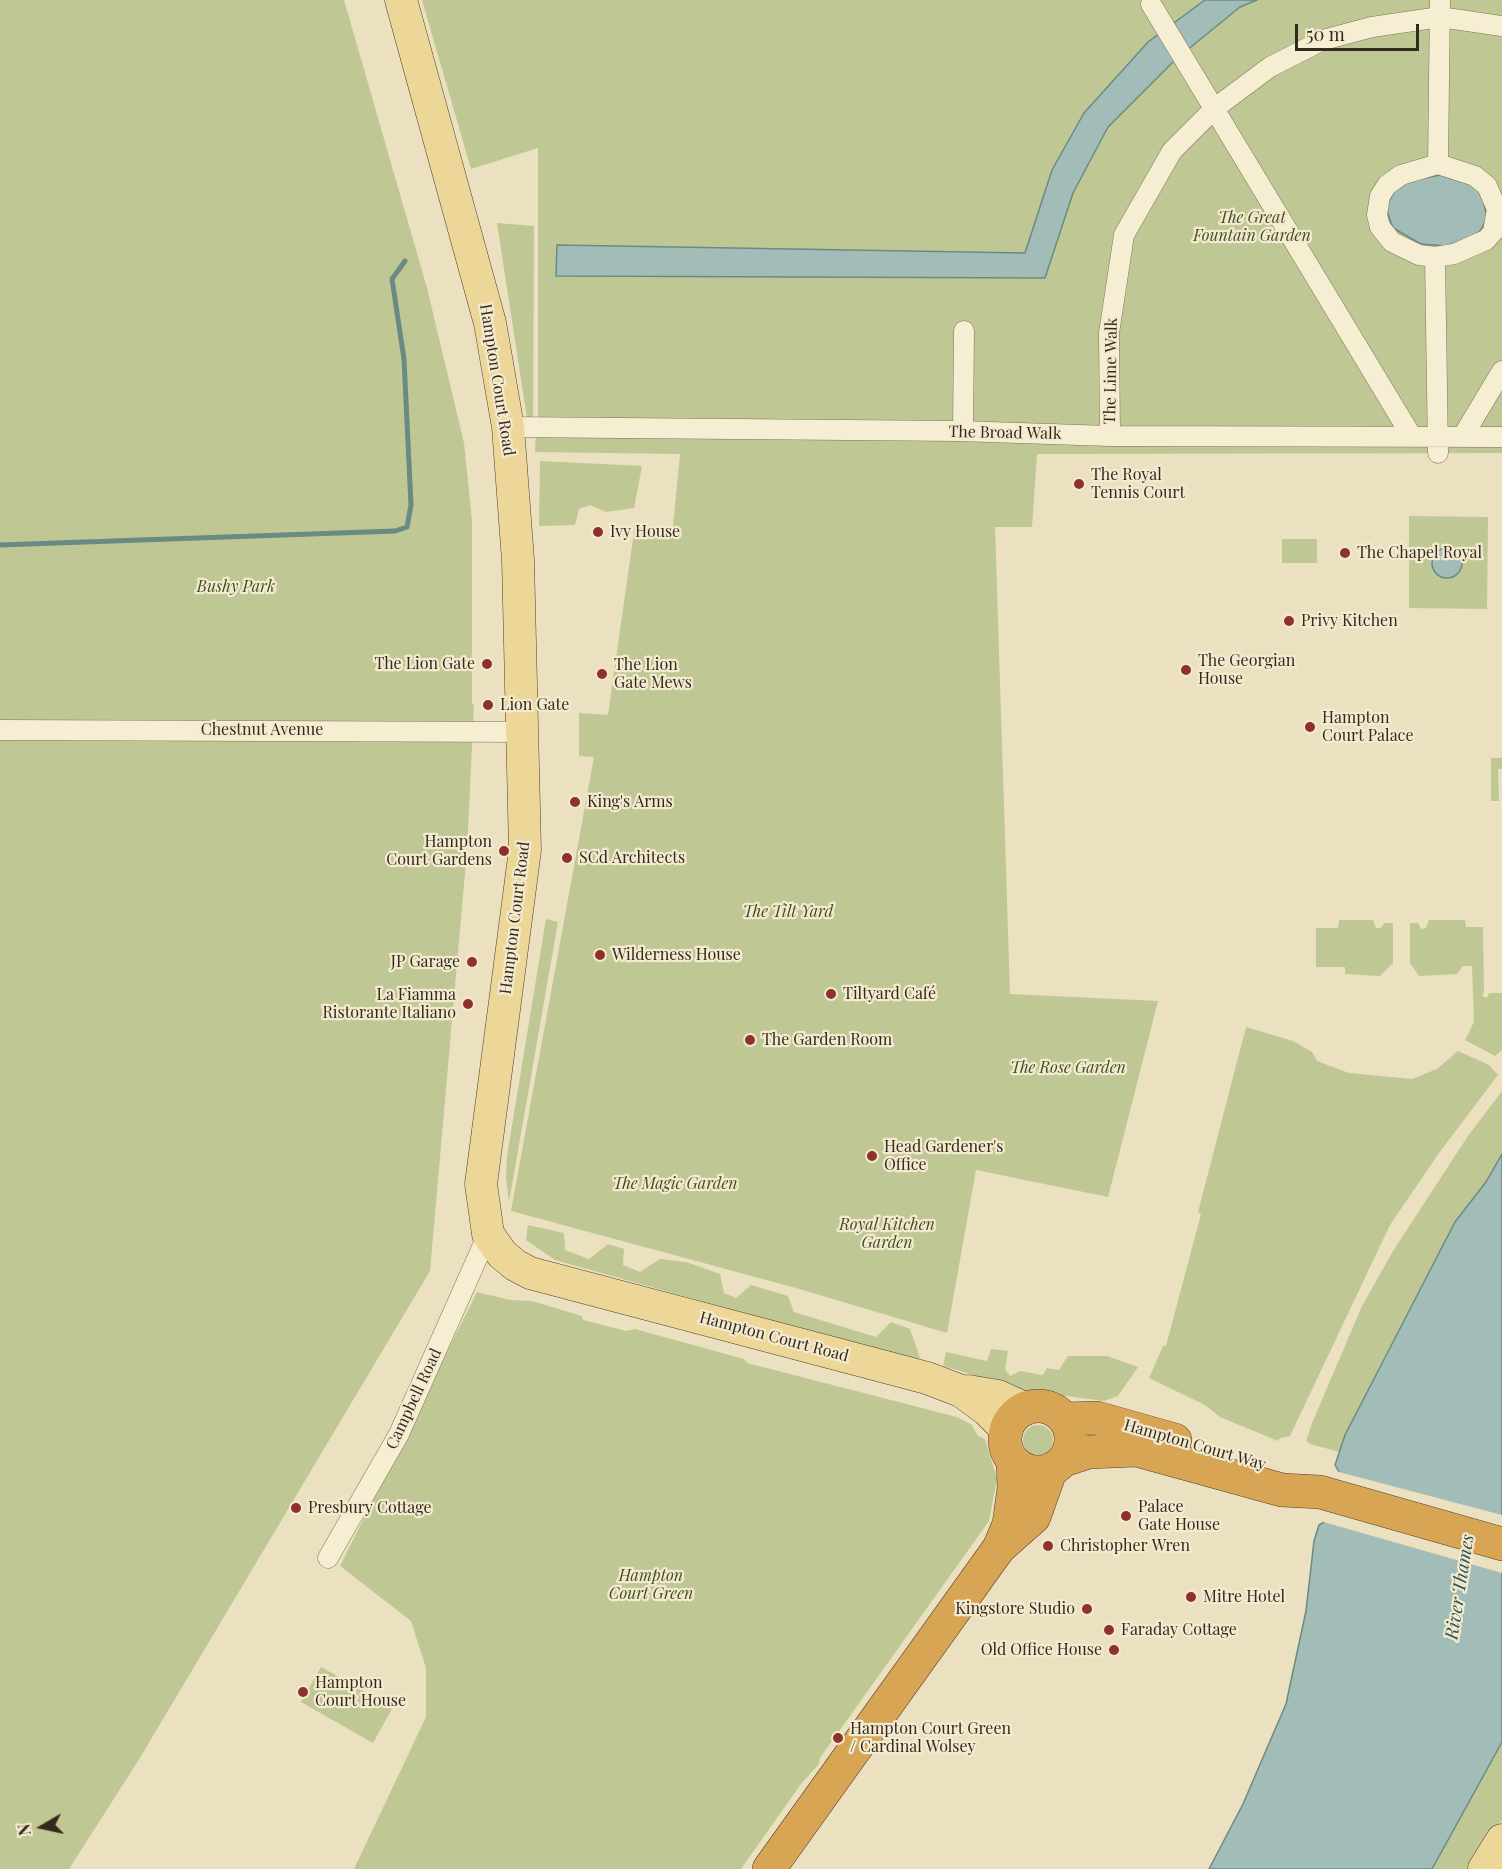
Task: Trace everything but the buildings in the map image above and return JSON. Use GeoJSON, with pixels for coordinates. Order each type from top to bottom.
{"type":"FeatureCollection","features":[{"type":"Feature","properties":{"kind":"highway"},"geometry":{"type":"LineString","coordinates":[[769,1869],[999,1548],[1034,1517],[1057,1465],[1071,1445],[1071,1436],[1064,1419],[1050,1408],[1038,1406],[1015,1433],[1014,1488],[1009,1524],[999,1548]]}},
{"type":"Feature","properties":{"kind":"highway","name":"Hampton Court Way"},"geometry":{"type":"LineString","coordinates":[[1064,1419],[1097,1418],[1150,1432],[1284,1472],[1324,1493]]}},
{"type":"Feature","properties":{"kind":"highway"},"geometry":{"type":"LineString","coordinates":[[1015,1433],[1028,1470],[1057,1465]]}},
{"type":"Feature","properties":{"kind":"highway","name":"Hampton Court Way"},"geometry":{"type":"LineString","coordinates":[[1057,1465],[1088,1452],[1137,1450],[1282,1490],[1324,1493]]}},
{"type":"Feature","properties":{"kind":"highway"},"geometry":{"type":"LineString","coordinates":[[1324,1493],[1502,1544]]}},
{"type":"Feature","properties":{"kind":"main road","name":"Hampton Court Road"},"geometry":{"type":"LineString","coordinates":[[400,0],[490,323],[508,427],[521,607],[525,850],[481,1184],[488,1234],[502,1254],[515,1265],[544,1278],[747,1329],[927,1378],[961,1391],[1015,1433]]}},
{"type":"Feature","properties":{"kind":"main road"},"geometry":{"type":"LineString","coordinates":[[1484,1869],[1502,1840]]}},
{"type":"Feature","properties":{"kind":"street","name":"The Lime Walk"},"geometry":{"type":"LineString","coordinates":[[1110,436],[1109,333],[1124,235],[1172,151],[1215,108],[1270,67],[1323,40],[1440,9],[1502,26]]}},
{"type":"Feature","properties":{"kind":"street"},"geometry":{"type":"LineString","coordinates":[[1438,164],[1440,9]]}},
{"type":"Feature","properties":{"kind":"street"},"geometry":{"type":"LineString","coordinates":[[1156,13],[1412,437]]}},
{"type":"Feature","properties":{"kind":"street"},"geometry":{"type":"LineString","coordinates":[[1438,164],[1475,176],[1487,186],[1497,209],[1493,232],[1485,240],[1454,254],[1435,257],[1419,255],[1392,242],[1380,227],[1377,215],[1380,196],[1387,185],[1401,175],[1438,164]]}},
{"type":"Feature","properties":{"kind":"street"},"geometry":{"type":"LineString","coordinates":[[1435,257],[1438,445]]}},
{"type":"Feature","properties":{"kind":"street"},"geometry":{"type":"LineString","coordinates":[[963,431],[964,330]]}},
{"type":"Feature","properties":{"kind":"street"},"geometry":{"type":"LineString","coordinates":[[1463,436],[1502,371]]}},
{"type":"Feature","properties":{"kind":"street","name":"The Broad Walk"},"geometry":{"type":"LineString","coordinates":[[508,427],[963,431],[1110,436],[1412,437],[1438,445],[1463,436],[1502,436]]}},
{"type":"Feature","properties":{"kind":"street","name":"Chestnut Avenue"},"geometry":{"type":"LineString","coordinates":[[0,730],[524,732]]}},
{"type":"Feature","properties":{"kind":"street","name":"Campbell Road"},"geometry":{"type":"LineString","coordinates":[[328,1558],[399,1434],[488,1234]]}},
{"type":"Feature","properties":{"kind":"green space","name":"Bushy Park"},"geometry":{"type":"Polygon","coordinates":[[[0,0],[344,0],[427,288],[464,443],[472,520],[472,704],[474,705],[467,850],[430,1271],[138,1761],[69,1869],[0,1869],[0,0]]]}},
{"type":"Feature","properties":{"kind":"green space"},"geometry":{"type":"Polygon","coordinates":[[[422,0],[1502,0],[1502,453],[1037,454],[1032,527],[995,527],[1010,994],[1158,1001],[1108,1197],[976,1170],[947,1333],[796,1288],[511,1211],[594,757],[579,756],[579,713],[608,715],[635,525],[673,527],[680,454],[535,452],[536,428],[538,429],[538,148],[471,169],[422,0]]]}},
{"type":"Feature","properties":{"kind":"green space"},"geometry":{"type":"Polygon","coordinates":[[[497,223],[534,226],[533,426],[528,425],[497,223]]]}},
{"type":"Feature","properties":{"kind":"green space"},"geometry":{"type":"Polygon","coordinates":[[[540,461],[642,466],[634,508],[606,512],[590,505],[579,509],[575,525],[539,526],[540,461]]]}},
{"type":"Feature","properties":{"kind":"green space"},"geometry":{"type":"Polygon","coordinates":[[[1409,516],[1488,517],[1487,609],[1409,608],[1409,516]]]}},
{"type":"Feature","properties":{"kind":"green space"},"geometry":{"type":"Polygon","coordinates":[[[1282,539],[1317,539],[1317,563],[1282,563],[1282,539]]]}},
{"type":"Feature","properties":{"kind":"green space"},"geometry":{"type":"Polygon","coordinates":[[[1491,758],[1502,758],[1502,769],[1498,769],[1499,801],[1491,801],[1491,758]]]}},
{"type":"Feature","properties":{"kind":"green space"},"geometry":{"type":"Polygon","coordinates":[[[546,919],[558,922],[509,1202],[506,1178],[507,1156],[546,919]]]}},
{"type":"Feature","properties":{"kind":"green space"},"geometry":{"type":"Polygon","coordinates":[[[1339,920],[1373,920],[1376,928],[1381,928],[1384,923],[1393,923],[1393,963],[1380,976],[1345,974],[1345,967],[1316,967],[1316,928],[1338,928],[1339,920]]]}},
{"type":"Feature","properties":{"kind":"green space"},"geometry":{"type":"Polygon","coordinates":[[[1429,920],[1465,920],[1466,927],[1483,927],[1484,991],[1482,996],[1487,998],[1489,993],[1502,993],[1502,1050],[1495,1056],[1465,1040],[1474,1022],[1472,966],[1463,966],[1457,974],[1419,976],[1410,963],[1410,923],[1418,923],[1421,929],[1426,928],[1429,920]]]}},
{"type":"Feature","properties":{"kind":"green space"},"geometry":{"type":"Polygon","coordinates":[[[1246,1027],[1293,1041],[1312,1052],[1317,1061],[1349,1073],[1412,1079],[1437,1069],[1458,1051],[1489,1065],[1498,1075],[1439,1153],[1390,1225],[1290,1436],[1280,1438],[1278,1441],[1220,1417],[1205,1405],[1149,1378],[1163,1346],[1166,1346],[1201,1214],[1198,1212],[1246,1027]]]}},
{"type":"Feature","properties":{"kind":"green space"},"geometry":{"type":"Polygon","coordinates":[[[1502,1091],[1502,1154],[1486,1182],[1455,1222],[1345,1435],[1340,1452],[1310,1444],[1306,1441],[1312,1423],[1362,1306],[1393,1251],[1468,1136],[1502,1091]]]}},
{"type":"Feature","properties":{"kind":"green space"},"geometry":{"type":"Polygon","coordinates":[[[528,1225],[564,1233],[565,1250],[589,1259],[608,1244],[624,1249],[623,1265],[640,1272],[660,1259],[686,1262],[720,1274],[724,1293],[736,1298],[751,1285],[788,1296],[794,1312],[876,1337],[891,1322],[910,1329],[920,1358],[915,1359],[769,1320],[555,1260],[526,1240],[528,1225]]]}},
{"type":"Feature","properties":{"kind":"green space","name":"Hampton Court Green"},"geometry":{"type":"Polygon","coordinates":[[[477,1292],[510,1300],[532,1301],[582,1316],[583,1320],[626,1331],[635,1329],[744,1359],[747,1363],[957,1417],[972,1425],[978,1436],[985,1439],[997,1479],[989,1521],[820,1758],[819,1764],[801,1784],[741,1869],[354,1869],[426,1717],[426,1668],[411,1621],[340,1566],[477,1292]]]}},
{"type":"Feature","properties":{"kind":"green space"},"geometry":{"type":"Polygon","coordinates":[[[991,1349],[1008,1351],[1005,1369],[1010,1376],[1020,1371],[1043,1375],[1047,1368],[1059,1370],[1068,1356],[1107,1356],[1138,1367],[1118,1396],[1104,1401],[1028,1391],[943,1366],[946,1352],[987,1361],[991,1349]]]}},
{"type":"Feature","properties":{"kind":"green space"},"geometry":{"type":"Polygon","coordinates":[[[1038,1425],[1049,1429],[1053,1440],[1049,1451],[1038,1455],[1027,1451],[1023,1440],[1027,1429],[1038,1425]]]}},
{"type":"Feature","properties":{"kind":"green space"},"geometry":{"type":"Polygon","coordinates":[[[321,1667],[393,1707],[373,1743],[301,1702],[321,1667]]]}},
{"type":"Feature","properties":{"kind":"green space"},"geometry":{"type":"Polygon","coordinates":[[[1502,1742],[1502,1820],[1471,1869],[1432,1869],[1502,1742]]]}},
{"type":"Feature","properties":{"kind":"water"},"geometry":{"type":"Polygon","coordinates":[[[1205,0],[1257,0],[1240,7],[1175,60],[1108,127],[1073,193],[1045,278],[556,276],[557,245],[1025,253],[1052,170],[1084,113],[1148,42],[1205,0]]]}},
{"type":"Feature","properties":{"kind":"water"},"geometry":{"type":"Polygon","coordinates":[[[1440,175],[1472,185],[1482,194],[1487,217],[1481,230],[1474,236],[1446,246],[1421,244],[1393,228],[1387,211],[1389,201],[1394,192],[1410,181],[1440,175]]]}},
{"type":"Feature","properties":{"kind":"water"},"geometry":{"type":"Polygon","coordinates":[[[1447,548],[1453,549],[1461,557],[1461,569],[1453,577],[1447,578],[1441,577],[1433,569],[1432,563],[1433,557],[1441,549],[1447,548]]]}},
{"type":"Feature","properties":{"kind":"water","name":"River Thames"},"geometry":{"type":"Polygon","coordinates":[[[1502,1154],[1502,1742],[1432,1869],[1209,1869],[1243,1804],[1286,1704],[1306,1611],[1314,1541],[1319,1525],[1324,1522],[1339,1472],[1335,1465],[1345,1435],[1455,1222],[1486,1182],[1502,1154]]]}},
{"type":"Feature","properties":{"kind":"pier"},"geometry":{"type":"Polygon","coordinates":[[[1335,1471],[1502,1515],[1502,1573],[1320,1521],[1335,1471]]]}},
{"type":"Feature","properties":{"kind":"waterway"},"geometry":{"type":"LineString","coordinates":[[0,545],[395,531],[407,527],[411,505],[404,359],[392,279],[405,261]]}},
{"type":"Feature","properties":{"kind":"place","name":"The Royal Tennis Court"},"geometry":{"type":"Point","coordinates":[1079,484]}},
{"type":"Feature","properties":{"kind":"place","name":"Ivy House"},"geometry":{"type":"Point","coordinates":[598,532]}},
{"type":"Feature","properties":{"kind":"place","name":"The Chapel Royal"},"geometry":{"type":"Point","coordinates":[1345,553]}},
{"type":"Feature","properties":{"kind":"place","name":"Privy Kitchen"},"geometry":{"type":"Point","coordinates":[1289,621]}},
{"type":"Feature","properties":{"kind":"place","name":"The Lion Gate"},"geometry":{"type":"Point","coordinates":[487,664]}},
{"type":"Feature","properties":{"kind":"place","name":"The Georgian House"},"geometry":{"type":"Point","coordinates":[1186,670]}},
{"type":"Feature","properties":{"kind":"place","name":"The Lion Gate Mews"},"geometry":{"type":"Point","coordinates":[602,674]}},
{"type":"Feature","properties":{"kind":"place","name":"Lion Gate"},"geometry":{"type":"Point","coordinates":[488,705]}},
{"type":"Feature","properties":{"kind":"place","name":"Hampton Court Palace"},"geometry":{"type":"Point","coordinates":[1310,727]}},
{"type":"Feature","properties":{"kind":"place","name":"King's Arms"},"geometry":{"type":"Point","coordinates":[575,802]}},
{"type":"Feature","properties":{"kind":"place","name":"Hampton Court Gardens"},"geometry":{"type":"Point","coordinates":[504,851]}},
{"type":"Feature","properties":{"kind":"place","name":"SCd Architects"},"geometry":{"type":"Point","coordinates":[567,858]}},
{"type":"Feature","properties":{"kind":"place","name":"Wilderness House"},"geometry":{"type":"Point","coordinates":[600,955]}},
{"type":"Feature","properties":{"kind":"place","name":"JP Garage"},"geometry":{"type":"Point","coordinates":[472,962]}},
{"type":"Feature","properties":{"kind":"place","name":"Tiltyard Café"},"geometry":{"type":"Point","coordinates":[831,994]}},
{"type":"Feature","properties":{"kind":"place","name":"La Fiamma Ristorante Italiano"},"geometry":{"type":"Point","coordinates":[468,1004]}},
{"type":"Feature","properties":{"kind":"place","name":"The Garden Room"},"geometry":{"type":"Point","coordinates":[750,1040]}},
{"type":"Feature","properties":{"kind":"place","name":"Head Gardener's Office"},"geometry":{"type":"Point","coordinates":[872,1156]}},
{"type":"Feature","properties":{"kind":"place","name":"Presbury Cottage"},"geometry":{"type":"Point","coordinates":[296,1508]}},
{"type":"Feature","properties":{"kind":"place","name":"Palace Gate House"},"geometry":{"type":"Point","coordinates":[1126,1516]}},
{"type":"Feature","properties":{"kind":"place","name":"Christopher Wren"},"geometry":{"type":"Point","coordinates":[1048,1546]}},
{"type":"Feature","properties":{"kind":"place","name":"Mitre Hotel"},"geometry":{"type":"Point","coordinates":[1191,1597]}},
{"type":"Feature","properties":{"kind":"place","name":"Kingstore Studio"},"geometry":{"type":"Point","coordinates":[1087,1609]}},
{"type":"Feature","properties":{"kind":"place","name":"Faraday Cottage"},"geometry":{"type":"Point","coordinates":[1109,1630]}},
{"type":"Feature","properties":{"kind":"place","name":"Old Office House"},"geometry":{"type":"Point","coordinates":[1114,1650]}},
{"type":"Feature","properties":{"kind":"place","name":"Hampton Court House"},"geometry":{"type":"Point","coordinates":[303,1692]}},
{"type":"Feature","properties":{"kind":"place","name":"Hampton Court Green / Cardinal Wolsey"},"geometry":{"type":"Point","coordinates":[838,1738]}},
{"type":"Feature","properties":{"kind":"park label","name":"The Great Fountain Garden"},"geometry":{"type":"Point","coordinates":[1252,227]}},
{"type":"Feature","properties":{"kind":"park label","name":"The Tilt Yard"},"geometry":{"type":"Point","coordinates":[788,912]}},
{"type":"Feature","properties":{"kind":"park label","name":"The Rose Garden"},"geometry":{"type":"Point","coordinates":[1068,1068]}},
{"type":"Feature","properties":{"kind":"park label","name":"The Magic Garden"},"geometry":{"type":"Point","coordinates":[675,1184]}},
{"type":"Feature","properties":{"kind":"park label","name":"Royal Kitchen Garden"},"geometry":{"type":"Point","coordinates":[887,1234]}}]}
